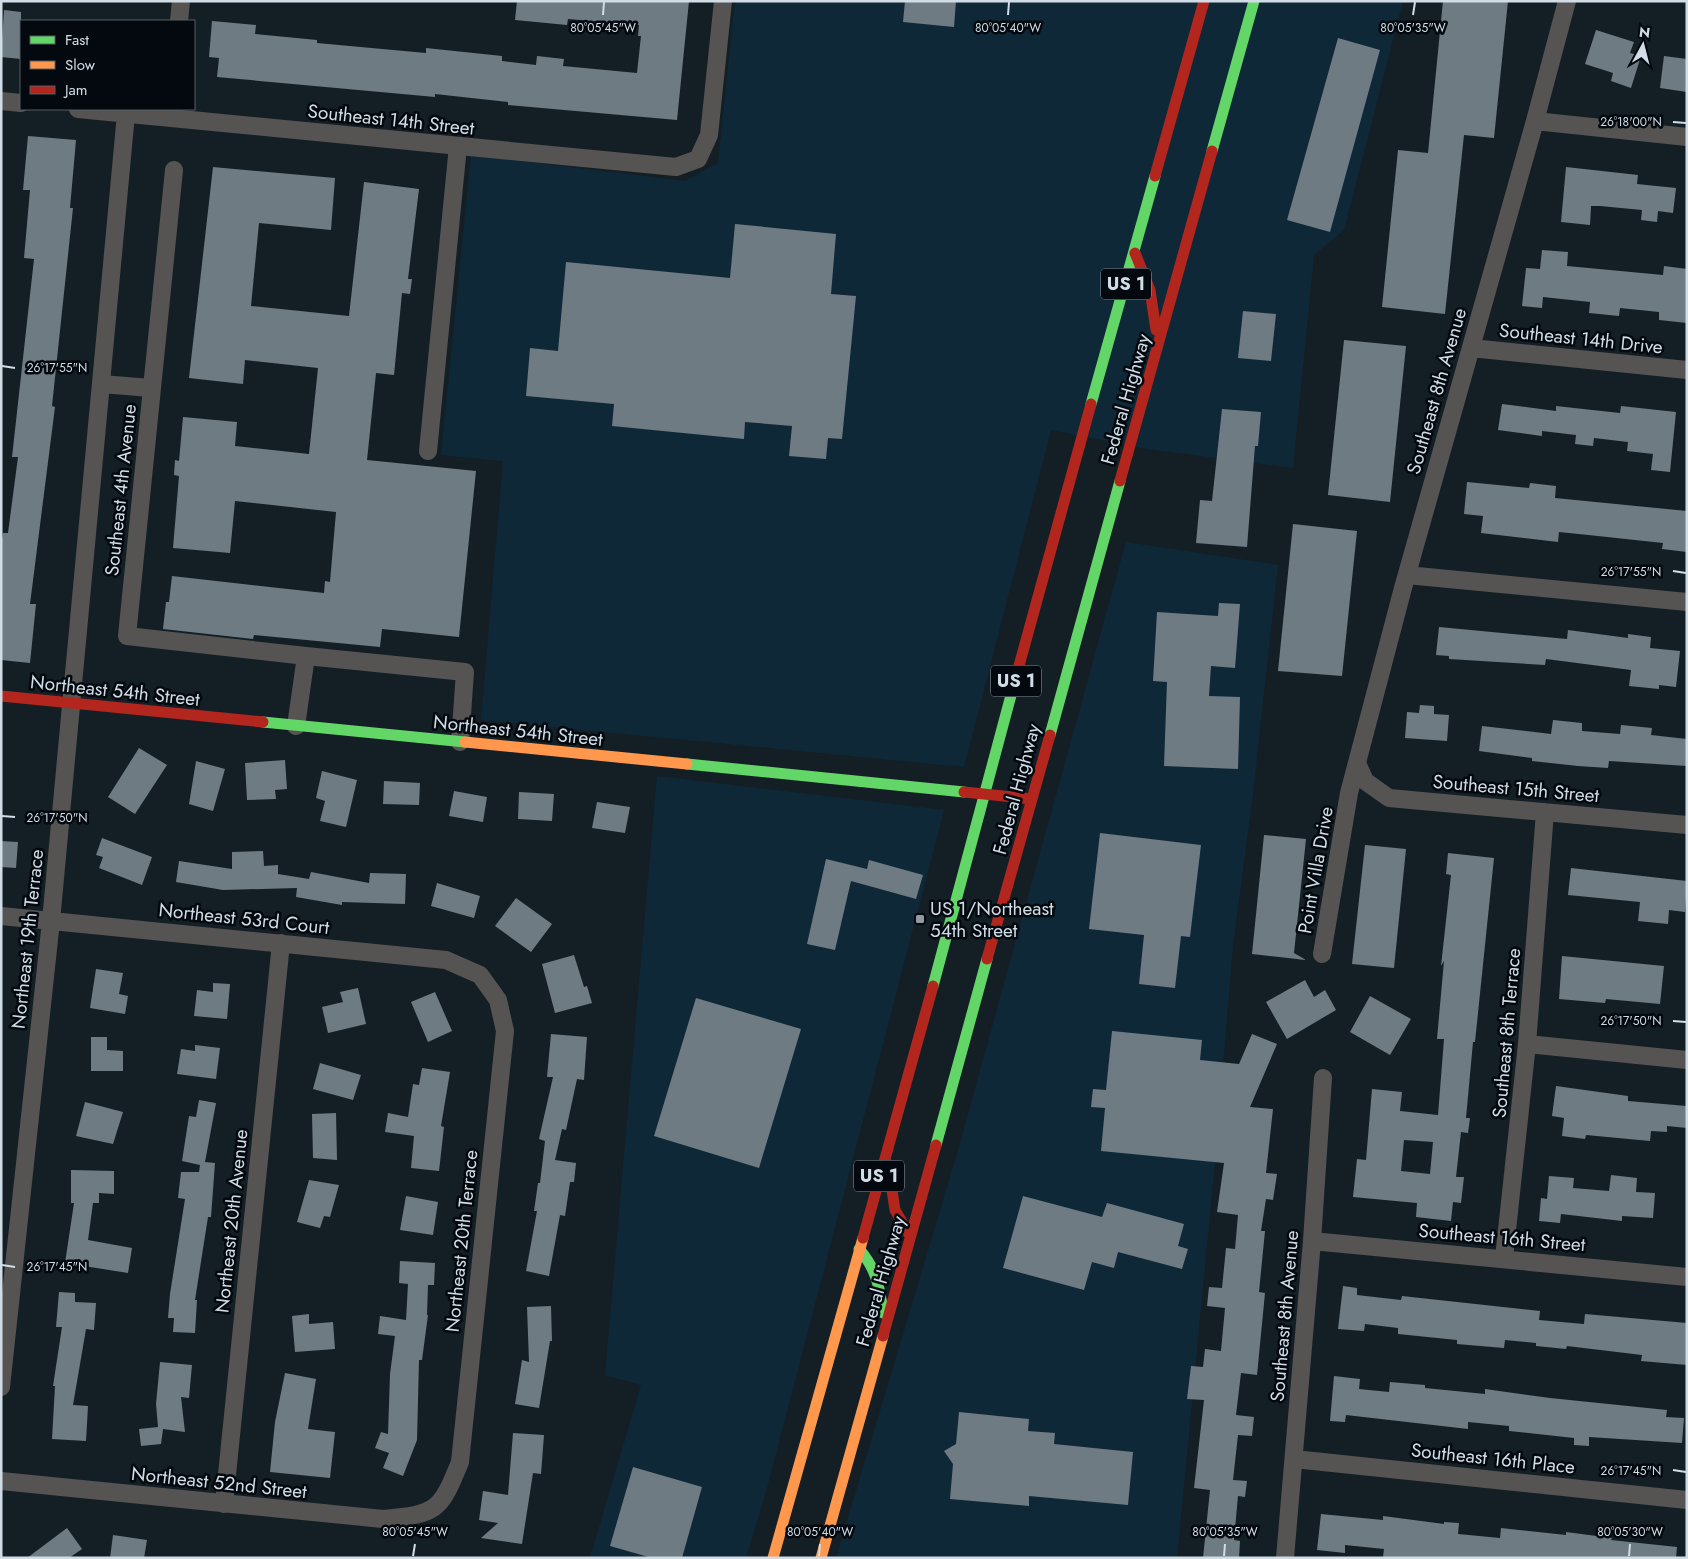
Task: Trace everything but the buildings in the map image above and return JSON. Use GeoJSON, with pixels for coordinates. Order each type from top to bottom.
{"type":"FeatureCollection","features":[{"type":"Feature","properties":{"kind":"main road","name":"Federal Highway"},"geometry":{"type":"LineString","coordinates":[[773,1558],[886,1150],[905,1088],[1204,1]]}},
{"type":"Feature","properties":{"kind":"main road","name":"Federal Highway"},"geometry":{"type":"LineString","coordinates":[[821,1558],[1254,1]]}},
{"type":"Feature","properties":{"kind":"main road"},"geometry":{"type":"LineString","coordinates":[[1134,253],[1145,271],[1153,296],[1157,347]]}},
{"type":"Feature","properties":{"kind":"main road","name":"Northeast 54th Street"},"geometry":{"type":"LineString","coordinates":[[1,696],[1032,799]]}},
{"type":"Feature","properties":{"kind":"main road"},"geometry":{"type":"LineString","coordinates":[[886,1150],[892,1209],[910,1236]]}},
{"type":"Feature","properties":{"kind":"main road"},"geometry":{"type":"LineString","coordinates":[[859,1249],[868,1258],[879,1278],[884,1330]]}},
{"type":"Feature","properties":{"kind":"street"},"geometry":{"type":"LineString","coordinates":[[179,20],[181,1]]}},
{"type":"Feature","properties":{"kind":"street","name":"Southeast 14th Street"},"geometry":{"type":"LineString","coordinates":[[88,110],[126,114],[170,114],[458,146],[676,167],[698,159],[709,135],[723,1]]}},
{"type":"Feature","properties":{"kind":"street","name":"Southeast 8th Avenue"},"geometry":{"type":"LineString","coordinates":[[1349,793],[1407,575],[1535,122],[1567,1]]}},
{"type":"Feature","properties":{"kind":"street"},"geometry":{"type":"LineString","coordinates":[[1,101],[20,103]]}},
{"type":"Feature","properties":{"kind":"street","name":"Southeast 4th Avenue"},"geometry":{"type":"LineString","coordinates":[[70,704],[126,114]]}},
{"type":"Feature","properties":{"kind":"street"},"geometry":{"type":"LineString","coordinates":[[1535,122],[1687,137]]}},
{"type":"Feature","properties":{"kind":"street"},"geometry":{"type":"LineString","coordinates":[[428,451],[458,146]]}},
{"type":"Feature","properties":{"kind":"street","name":"Southeast 4th Avenue"},"geometry":{"type":"LineString","coordinates":[[174,170],[127,636],[306,656]]}},
{"type":"Feature","properties":{"kind":"street","name":"Southeast 14th Drive"},"geometry":{"type":"LineString","coordinates":[[1471,348],[1687,370]]}},
{"type":"Feature","properties":{"kind":"street"},"geometry":{"type":"LineString","coordinates":[[101,384],[151,388]]}},
{"type":"Feature","properties":{"kind":"street"},"geometry":{"type":"LineString","coordinates":[[1407,575],[1687,602]]}},
{"type":"Feature","properties":{"kind":"street"},"geometry":{"type":"LineString","coordinates":[[296,726],[306,656],[465,672],[460,742]]}},
{"type":"Feature","properties":{"kind":"street","name":"Northeast 19th Terrace"},"geometry":{"type":"LineString","coordinates":[[1,1387],[51,921],[70,704]]}},
{"type":"Feature","properties":{"kind":"street","name":"Southeast 15th Street"},"geometry":{"type":"LineString","coordinates":[[1358,763],[1366,781],[1388,798],[1687,825]]}},
{"type":"Feature","properties":{"kind":"street","name":"Point Villa Drive"},"geometry":{"type":"LineString","coordinates":[[1322,954],[1349,793]]}},
{"type":"Feature","properties":{"kind":"street","name":"Southeast 8th Terrace"},"geometry":{"type":"LineString","coordinates":[[1504,1258],[1527,1044],[1545,812]]}},
{"type":"Feature","properties":{"kind":"street","name":"Northeast 53rd Court"},"geometry":{"type":"LineString","coordinates":[[1,916],[446,960],[480,975]]}},
{"type":"Feature","properties":{"kind":"street","name":"Northeast 20th Avenue"},"geometry":{"type":"LineString","coordinates":[[224,1504],[282,943]]}},
{"type":"Feature","properties":{"kind":"street","name":"Northeast 20th Terrace"},"geometry":{"type":"LineString","coordinates":[[432,1510],[448,1490],[460,1462],[505,1031],[498,1000],[480,975]]}},
{"type":"Feature","properties":{"kind":"street"},"geometry":{"type":"LineString","coordinates":[[1527,1044],[1687,1060]]}},
{"type":"Feature","properties":{"kind":"street","name":"Southeast 8th Avenue"},"geometry":{"type":"LineString","coordinates":[[1285,1558],[1312,1241],[1323,1078]]}},
{"type":"Feature","properties":{"kind":"street","name":"Southeast 16th Street"},"geometry":{"type":"LineString","coordinates":[[1312,1241],[1687,1277]]}},
{"type":"Feature","properties":{"kind":"street","name":"Southeast 16th Place"},"geometry":{"type":"LineString","coordinates":[[1294,1459],[1687,1500]]}},
{"type":"Feature","properties":{"kind":"street","name":"Northeast 52nd Street"},"geometry":{"type":"LineString","coordinates":[[1,1481],[382,1519],[415,1516],[432,1510]]}},
{"type":"Feature","properties":{"kind":"shaded area"},"geometry":{"type":"Polygon","coordinates":[[[735,1],[1403,1],[1344,230],[1314,255],[1293,468],[1148,449],[1051,430],[964,767],[481,720],[503,461],[441,455],[471,155],[685,181],[718,163],[735,1]]]}},
{"type":"Feature","properties":{"kind":"shaded area"},"geometry":{"type":"Polygon","coordinates":[[[1126,542],[1278,565],[1253,793],[1233,946],[1214,1172],[1177,1558],[836,1558],[957,1154],[1126,542]]]}},
{"type":"Feature","properties":{"kind":"shaded area"},"geometry":{"type":"Polygon","coordinates":[[[657,776],[944,810],[767,1488],[746,1558],[590,1558],[641,1385],[605,1375],[657,776]]]}},
{"type":"Feature","properties":{"kind":"traffic: fast"},"geometry":{"type":"LineString","coordinates":[[1212,151],[1254,1]]}},
{"type":"Feature","properties":{"kind":"traffic: fast"},"geometry":{"type":"LineString","coordinates":[[1091,404],[1155,176]]}},
{"type":"Feature","properties":{"kind":"traffic: fast"},"geometry":{"type":"LineString","coordinates":[[1050,735],[1120,481]]}},
{"type":"Feature","properties":{"kind":"traffic: fast"},"geometry":{"type":"LineString","coordinates":[[933,986],[1017,673]]}},
{"type":"Feature","properties":{"kind":"traffic: fast"},"geometry":{"type":"LineString","coordinates":[[263,722],[465,742]]}},
{"type":"Feature","properties":{"kind":"traffic: fast"},"geometry":{"type":"LineString","coordinates":[[687,764],[964,792]]}},
{"type":"Feature","properties":{"kind":"traffic: fast"},"geometry":{"type":"LineString","coordinates":[[936,1145],[987,959]]}},
{"type":"Feature","properties":{"kind":"traffic: fast"},"geometry":{"type":"LineString","coordinates":[[859,1249],[873,1271],[883,1313]]}},
{"type":"Feature","properties":{"kind":"traffic: slow"},"geometry":{"type":"LineString","coordinates":[[465,742],[687,764]]}},
{"type":"Feature","properties":{"kind":"traffic: slow"},"geometry":{"type":"LineString","coordinates":[[773,1558],[863,1238]]}},
{"type":"Feature","properties":{"kind":"traffic: slow"},"geometry":{"type":"LineString","coordinates":[[821,1558],[883,1336]]}},
{"type":"Feature","properties":{"kind":"traffic: jam"},"geometry":{"type":"LineString","coordinates":[[1155,176],[1204,1]]}},
{"type":"Feature","properties":{"kind":"traffic: jam"},"geometry":{"type":"LineString","coordinates":[[1120,481],[1212,151]]}},
{"type":"Feature","properties":{"kind":"traffic: jam"},"geometry":{"type":"LineString","coordinates":[[1135,253],[1150,290],[1156,330]]}},
{"type":"Feature","properties":{"kind":"traffic: jam"},"geometry":{"type":"LineString","coordinates":[[1017,673],[1091,404]]}},
{"type":"Feature","properties":{"kind":"traffic: jam"},"geometry":{"type":"LineString","coordinates":[[1,696],[263,722]]}},
{"type":"Feature","properties":{"kind":"traffic: jam"},"geometry":{"type":"LineString","coordinates":[[987,959],[1050,735]]}},
{"type":"Feature","properties":{"kind":"traffic: jam"},"geometry":{"type":"LineString","coordinates":[[964,792],[1032,799]]}},
{"type":"Feature","properties":{"kind":"traffic: jam"},"geometry":{"type":"LineString","coordinates":[[863,1238],[933,986]]}},
{"type":"Feature","properties":{"kind":"traffic: jam"},"geometry":{"type":"LineString","coordinates":[[883,1336],[936,1145]]}},
{"type":"Feature","properties":{"kind":"traffic: jam"},"geometry":{"type":"LineString","coordinates":[[888,1164],[895,1210],[910,1236]]}},
{"type":"Feature","properties":{"kind":"place","name":"US 1/Northeast 54th Street"},"geometry":{"type":"Point","coordinates":[920,919]}}]}
